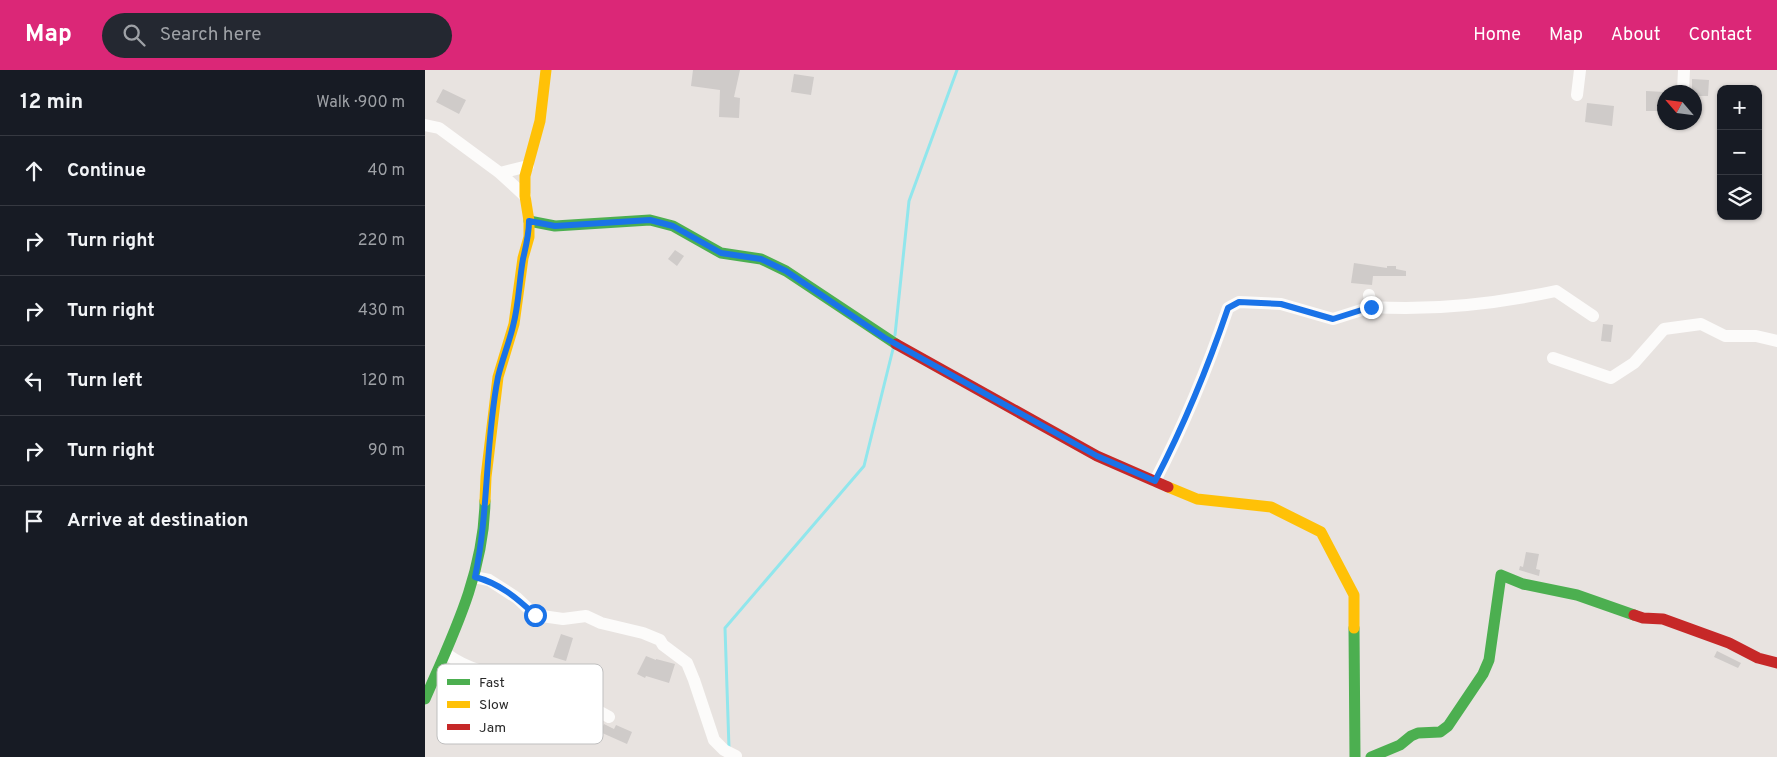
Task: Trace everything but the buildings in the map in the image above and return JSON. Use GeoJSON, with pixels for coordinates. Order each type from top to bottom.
{"type":"FeatureCollection","features":[{"type":"Feature","properties":{"kind":"street"},"geometry":{"type":"LineString","coordinates":[[440,664],[462,615],[475,577],[481,549],[485,517],[486,477],[498,377],[514,324],[523,258],[529,237],[525,176],[540,121],[546,70]]}},
{"type":"Feature","properties":{"kind":"street"},"geometry":{"type":"LineString","coordinates":[[1577,95],[1580,70]]}},
{"type":"Feature","properties":{"kind":"street"},"geometry":{"type":"LineString","coordinates":[[1683,85],[1684,70]]}},
{"type":"Feature","properties":{"kind":"street"},"geometry":{"type":"LineString","coordinates":[[425,125],[439,128],[500,174],[525,196]]}},
{"type":"Feature","properties":{"kind":"street"},"geometry":{"type":"LineString","coordinates":[[500,174],[528,166]]}},
{"type":"Feature","properties":{"kind":"street"},"geometry":{"type":"LineString","coordinates":[[529,221],[555,226],[650,220],[673,226],[721,253],[761,259],[786,271],[885,338],[1097,456],[1197,499],[1271,506],[1321,532],[1354,595],[1355,757]]}},
{"type":"Feature","properties":{"kind":"street"},"geometry":{"type":"LineString","coordinates":[[1155,481],[1171,450],[1211,358],[1228,308],[1239,302],[1281,304],[1333,319],[1370,301],[1403,309],[1461,307],[1556,291],[1593,316]]}},
{"type":"Feature","properties":{"kind":"street"},"geometry":{"type":"LineString","coordinates":[[1553,358],[1611,378],[1634,364],[1665,329],[1701,324],[1725,336],[1756,336],[1777,341]]}},
{"type":"Feature","properties":{"kind":"street"},"geometry":{"type":"LineString","coordinates":[[1371,757],[1400,745],[1418,733],[1440,732],[1448,726],[1483,674],[1489,660],[1501,575],[1523,584],[1577,595],[1643,618],[1663,619],[1729,642],[1767,661],[1777,663]]}},
{"type":"Feature","properties":{"kind":"street"},"geometry":{"type":"LineString","coordinates":[[475,577],[489,580],[517,598],[535,615],[563,619],[586,616],[601,623],[643,633],[660,640],[663,645],[687,663],[714,740],[724,750],[736,756]]}},
{"type":"Feature","properties":{"kind":"street"},"geometry":{"type":"LineString","coordinates":[[444,656],[448,655],[462,664]]}},
{"type":"Feature","properties":{"kind":"street"},"geometry":{"type":"LineString","coordinates":[[425,699],[437,672]]}},
{"type":"Feature","properties":{"kind":"street"},"geometry":{"type":"LineString","coordinates":[[603,713],[609,717]]}},
{"type":"Feature","properties":{"kind":"waterway"},"geometry":{"type":"LineString","coordinates":[[895,335],[909,201],[957,70]]}},
{"type":"Feature","properties":{"kind":"waterway"},"geometry":{"type":"LineString","coordinates":[[729,748],[725,628],[864,466],[893,349]]}},
{"type":"Feature","properties":{"kind":"traffic: fast"},"geometry":{"type":"LineString","coordinates":[[529,221],[555,226],[650,220],[673,226],[721,253],[761,259],[786,271],[896,344]]}},
{"type":"Feature","properties":{"kind":"traffic: fast"},"geometry":{"type":"LineString","coordinates":[[440,664],[456,627],[473,578],[483,528],[485,501]]}},
{"type":"Feature","properties":{"kind":"traffic: fast"},"geometry":{"type":"LineString","coordinates":[[1371,757],[1400,745],[1418,733],[1440,732],[1448,726],[1483,674],[1489,660],[1501,575],[1523,584],[1577,595],[1634,615]]}},
{"type":"Feature","properties":{"kind":"traffic: fast"},"geometry":{"type":"LineString","coordinates":[[1354,628],[1355,757]]}},
{"type":"Feature","properties":{"kind":"traffic: fast"},"geometry":{"type":"LineString","coordinates":[[425,699],[437,671]]}},
{"type":"Feature","properties":{"kind":"traffic: slow"},"geometry":{"type":"LineString","coordinates":[[485,501],[486,477],[498,377],[514,324],[523,258],[529,237],[525,176],[540,121],[546,70]]}},
{"type":"Feature","properties":{"kind":"traffic: slow"},"geometry":{"type":"LineString","coordinates":[[1168,487],[1197,499],[1271,507],[1321,532],[1354,595],[1354,628]]}},
{"type":"Feature","properties":{"kind":"traffic: jam"},"geometry":{"type":"LineString","coordinates":[[896,344],[1097,456],[1168,487]]}},
{"type":"Feature","properties":{"kind":"traffic: jam"},"geometry":{"type":"LineString","coordinates":[[1634,615],[1643,618],[1663,619],[1729,643],[1758,658],[1777,663]]}},
{"type":"Feature","properties":{"kind":"route"},"geometry":{"type":"LineString","coordinates":[[535,615],[517,598],[489,580],[475,577],[485,517],[486,477],[498,377],[514,324],[523,258],[529,237],[529,221],[555,226],[650,220],[673,226],[721,253],[761,259],[786,271],[885,338],[1097,456],[1155,481],[1171,450],[1211,358],[1228,308],[1239,302],[1281,304],[1333,319],[1371,307]]}}]}
